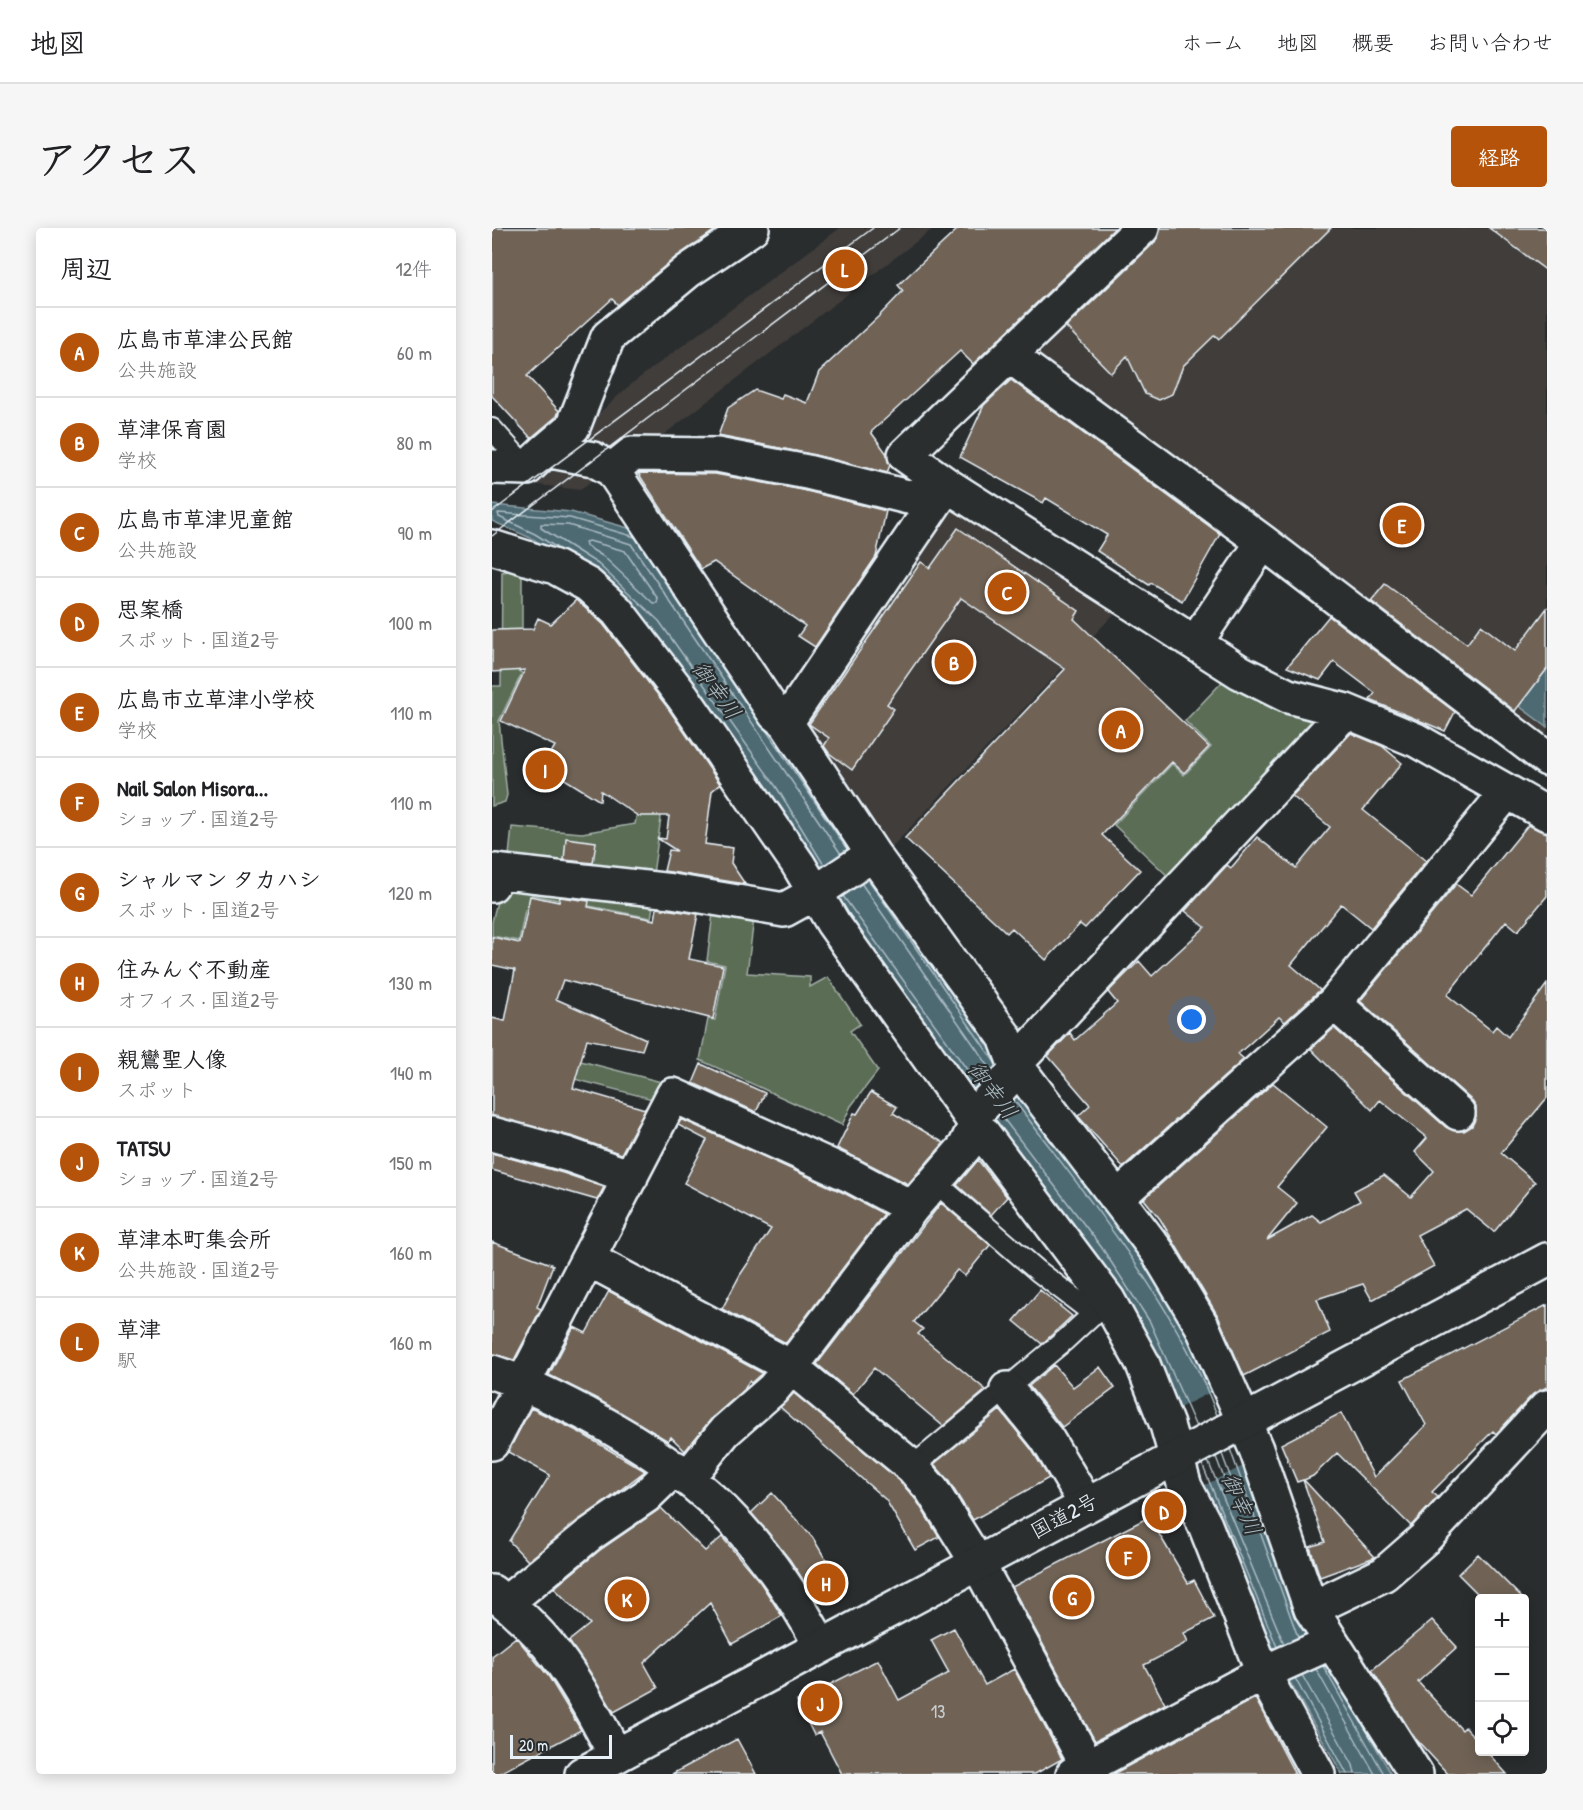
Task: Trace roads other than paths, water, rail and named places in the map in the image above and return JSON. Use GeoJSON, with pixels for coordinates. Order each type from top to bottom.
{"type":"FeatureCollection","features":[{"type":"Feature","properties":{"kind":"main road"},"geometry":{"type":"LineString","coordinates":[[537,459],[573,426],[608,337],[688,271],[752,228]]}},
{"type":"Feature","properties":{"kind":"main road"},"geometry":{"type":"LineString","coordinates":[[1142,228],[905,455],[947,486],[1240,672],[1288,696],[1346,711],[1416,740],[1547,814]]}},
{"type":"Feature","properties":{"kind":"main road"},"geometry":{"type":"LineString","coordinates":[[1010,356],[1263,542],[1547,759]]}},
{"type":"Feature","properties":{"kind":"main road"},"geometry":{"type":"LineString","coordinates":[[612,470],[632,454],[717,455],[807,472],[908,497],[947,486]]}},
{"type":"Feature","properties":{"kind":"main road"},"geometry":{"type":"LineString","coordinates":[[492,467],[537,459],[593,459],[612,470],[775,714],[786,723],[870,856],[1005,1037],[1015,1068],[1157,1251],[1202,1326],[1311,1609],[1327,1644],[1416,1774]]}},
{"type":"Feature","properties":{"kind":"main road"},"geometry":{"type":"LineString","coordinates":[[786,723],[947,486]]}},
{"type":"Feature","properties":{"kind":"main road"},"geometry":{"type":"LineString","coordinates":[[1196,642],[1263,542]]}},
{"type":"Feature","properties":{"kind":"main road"},"geometry":{"type":"LineString","coordinates":[[497,554],[555,567],[588,585],[617,611],[683,697],[976,1118],[1101,1307],[1142,1362],[1183,1452],[1185,1487],[1205,1525],[1318,1774]]}},
{"type":"Feature","properties":{"kind":"main road"},"geometry":{"type":"LineString","coordinates":[[616,1756],[574,1677],[538,1633],[497,1598],[682,1472],[773,1389],[912,1208],[965,1147],[976,1118],[1015,1068],[1346,711]]}},
{"type":"Feature","properties":{"kind":"main road"},"geometry":{"type":"LineString","coordinates":[[1117,1198],[1334,1003],[1507,792]]}},
{"type":"Feature","properties":{"kind":"main road"},"geometry":{"type":"LineString","coordinates":[[492,885],[495,871],[672,891],[784,910],[817,892],[870,856]]}},
{"type":"Feature","properties":{"kind":"main road"},"geometry":{"type":"LineString","coordinates":[[1334,1003],[1458,1113]]}},
{"type":"Feature","properties":{"kind":"main road"},"geometry":{"type":"LineString","coordinates":[[492,1443],[590,1260],[673,1095],[852,1176],[912,1208]]}},
{"type":"Feature","properties":{"kind":"main road"},"geometry":{"type":"LineString","coordinates":[[492,1134],[569,1155],[631,1177]]}},
{"type":"Feature","properties":{"kind":"main road"},"geometry":{"type":"LineString","coordinates":[[590,1260],[791,1367],[912,1467],[932,1490],[977,1562],[1084,1771],[1271,1670],[1327,1644]]}},
{"type":"Feature","properties":{"kind":"main road","name":"国道2号"},"geometry":{"type":"LineString","coordinates":[[582,1774],[1547,1260]]}},
{"type":"Feature","properties":{"kind":"main road"},"geometry":{"type":"LineString","coordinates":[[492,1372],[523,1382],[614,1429],[682,1472],[715,1499],[762,1551],[821,1646]]}},
{"type":"Feature","properties":{"kind":"main road"},"geometry":{"type":"LineString","coordinates":[[1006,1389],[1047,1439],[1086,1504]]}},
{"type":"Feature","properties":{"kind":"main road"},"geometry":{"type":"LineString","coordinates":[[1311,1609],[1384,1574],[1424,1539],[1547,1407]]}},
{"type":"Feature","properties":{"kind":"lane"},"geometry":{"type":"LineString","coordinates":[[492,429],[537,459]]}},
{"type":"Feature","properties":{"kind":"lane"},"geometry":{"type":"LineString","coordinates":[[912,1467],[1101,1307],[1038,1271],[935,1182]]}},
{"type":"Feature","properties":{"kind":"water","name":"御幸川"},"geometry":{"type":"Polygon","coordinates":[[[492,505],[571,512],[639,531],[972,1022],[1121,1220],[1192,1329],[1308,1627],[1391,1774],[1342,1774],[1269,1645],[1203,1486],[1175,1410],[590,575],[533,539],[492,521],[492,505]]]}},
{"type":"Feature","properties":{"kind":"water"},"geometry":{"type":"Polygon","coordinates":[[[1547,669],[1547,727],[1519,706],[1547,669]]]}},
{"type":"Feature","properties":{"kind":"tram line"},"geometry":{"type":"LineString","coordinates":[[492,512],[873,228]]}},
{"type":"Feature","properties":{"kind":"tram line"},"geometry":{"type":"LineString","coordinates":[[492,536],[900,228]]}},
{"type":"Feature","properties":{"kind":"place","name":"草津"},"geometry":{"type":"Point","coordinates":[845,269]}},
{"type":"Feature","properties":{"kind":"place","name":"広島市立草津小学校"},"geometry":{"type":"Point","coordinates":[1402,525]}},
{"type":"Feature","properties":{"kind":"place","name":"広島市草津児童館"},"geometry":{"type":"Point","coordinates":[1007,592]}},
{"type":"Feature","properties":{"kind":"place","name":"草津保育園"},"geometry":{"type":"Point","coordinates":[954,662]}},
{"type":"Feature","properties":{"kind":"place","name":"広島市草津公民館"},"geometry":{"type":"Point","coordinates":[1121,730]}},
{"type":"Feature","properties":{"kind":"place","name":"親鸞聖人像"},"geometry":{"type":"Point","coordinates":[545,770]}},
{"type":"Feature","properties":{"kind":"place","name":"思案橋"},"geometry":{"type":"Point","coordinates":[1164,1511]}},
{"type":"Feature","properties":{"kind":"place","name":"Nail Salon Misora..."},"geometry":{"type":"Point","coordinates":[1128,1557]}},
{"type":"Feature","properties":{"kind":"place","name":"住みんぐ不動産"},"geometry":{"type":"Point","coordinates":[826,1583]}},
{"type":"Feature","properties":{"kind":"place","name":"シャルマン タカハシ"},"geometry":{"type":"Point","coordinates":[1072,1597]}},
{"type":"Feature","properties":{"kind":"place","name":"草津本町集会所"},"geometry":{"type":"Point","coordinates":[627,1599]}},
{"type":"Feature","properties":{"kind":"place","name":"TATSU"},"geometry":{"type":"Point","coordinates":[820,1703]}}]}
